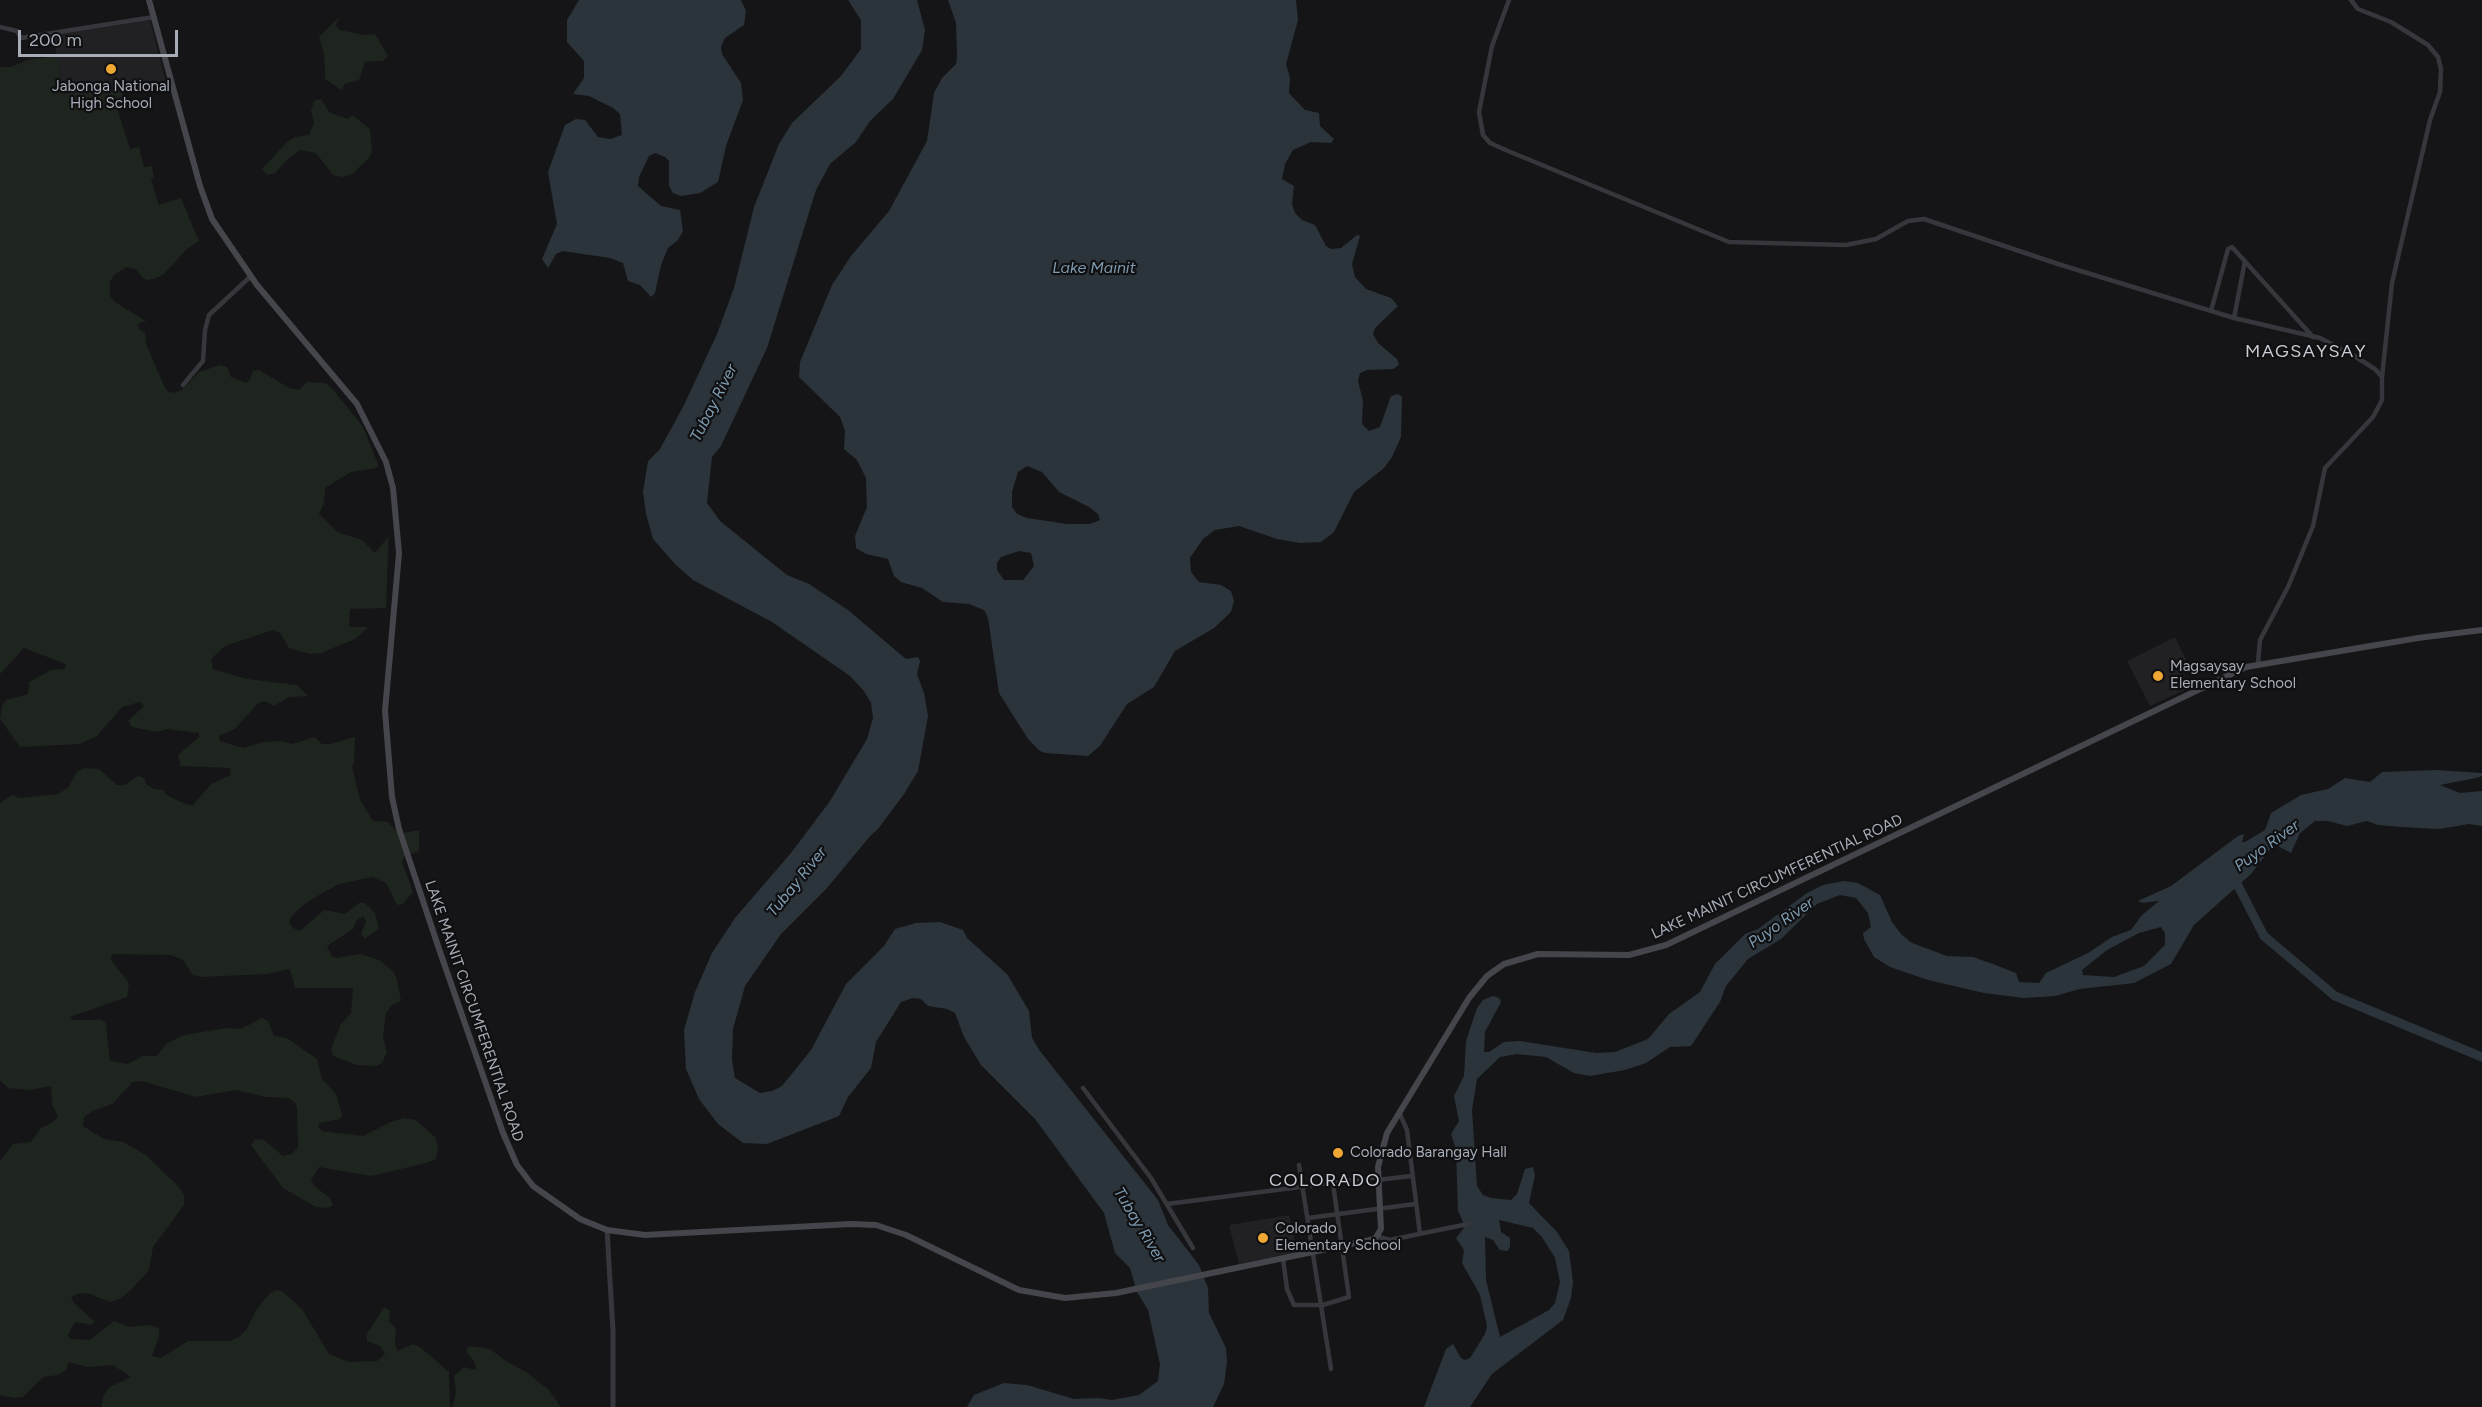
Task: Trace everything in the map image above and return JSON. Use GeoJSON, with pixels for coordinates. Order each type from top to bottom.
{"type":"FeatureCollection","features":[{"type":"Feature","properties":{"kind":"main road","name":"LAKE MAINIT CIRCUMFERENTIAL ROAD"},"geometry":{"type":"LineString","coordinates":[[148,0],[205,202],[212,219],[251,276],[352,397],[375,435],[386,462],[395,498],[399,554],[385,711],[392,797],[424,906],[502,1133],[517,1165],[533,1186],[580,1220],[607,1230],[645,1235],[851,1224],[876,1226],[906,1235],[1019,1290],[1065,1298],[1116,1293],[1314,1253],[1379,1237],[1382,1225],[1378,1179],[1382,1146],[1399,1112],[1469,998],[1487,976],[1504,964],[1538,954],[1629,955],[1666,945],[2238,670],[2258,663],[2482,630]]}},
{"type":"Feature","properties":{"kind":"street"},"geometry":{"type":"LineString","coordinates":[[1509,0],[1492,46],[1479,112],[1483,135],[1490,143],[1508,151],[1729,242],[1846,245],[1876,239],[1908,221],[1924,219],[2058,264],[2234,318],[2313,337],[2351,354],[2382,377]]}},
{"type":"Feature","properties":{"kind":"street"},"geometry":{"type":"LineString","coordinates":[[2258,663],[2260,640],[2288,587],[2313,526],[2325,468],[2373,417],[2384,392],[2382,377],[2392,283],[2430,120],[2440,92],[2441,69],[2438,57],[2427,45],[2391,22],[2358,9],[2350,0]]}},
{"type":"Feature","properties":{"kind":"street"},"geometry":{"type":"LineString","coordinates":[[0,27],[17,31],[21,38],[153,17]]}},
{"type":"Feature","properties":{"kind":"street"},"geometry":{"type":"LineString","coordinates":[[2211,311],[2229,248],[2234,247],[2313,337]]}},
{"type":"Feature","properties":{"kind":"street"},"geometry":{"type":"LineString","coordinates":[[2234,318],[2245,261]]}},
{"type":"Feature","properties":{"kind":"street"},"geometry":{"type":"LineString","coordinates":[[183,385],[203,361],[205,330],[210,315],[251,276]]}},
{"type":"Feature","properties":{"kind":"street"},"geometry":{"type":"LineString","coordinates":[[1083,1088],[1167,1204],[1193,1248]]}},
{"type":"Feature","properties":{"kind":"street"},"geometry":{"type":"LineString","coordinates":[[1399,1112],[1407,1130],[1420,1234]]}},
{"type":"Feature","properties":{"kind":"street"},"geometry":{"type":"LineString","coordinates":[[1299,1165],[1323,1305],[1331,1369]]}},
{"type":"Feature","properties":{"kind":"street"},"geometry":{"type":"LineString","coordinates":[[1167,1204],[1411,1176]]}},
{"type":"Feature","properties":{"kind":"street"},"geometry":{"type":"LineString","coordinates":[[1283,1259],[1291,1302],[1298,1306],[1323,1305],[1349,1298],[1333,1184]]}},
{"type":"Feature","properties":{"kind":"street"},"geometry":{"type":"LineString","coordinates":[[1308,1218],[1415,1204]]}},
{"type":"Feature","properties":{"kind":"street"},"geometry":{"type":"LineString","coordinates":[[1379,1237],[1390,1240],[1468,1224]]}},
{"type":"Feature","properties":{"kind":"street"},"geometry":{"type":"LineString","coordinates":[[607,1230],[613,1330],[613,1407]]}},
{"type":"Feature","properties":{"kind":"shaded area"},"geometry":{"type":"Polygon","coordinates":[[[339,17],[336,25],[339,30],[365,35],[375,34],[388,56],[383,61],[365,62],[359,80],[344,84],[342,90],[325,79],[324,54],[319,37],[339,17]]]}},
{"type":"Feature","properties":{"kind":"shaded area","name":"Jabonga National High School"},"geometry":{"type":"Polygon","coordinates":[[[150,20],[166,82],[123,92],[62,86],[53,35],[150,20]]]}},
{"type":"Feature","properties":{"kind":"shaded area"},"geometry":{"type":"Polygon","coordinates":[[[57,56],[62,86],[123,92],[124,100],[117,108],[130,149],[139,147],[144,167],[152,166],[154,178],[151,180],[159,205],[181,198],[199,241],[187,249],[164,274],[154,279],[146,280],[135,269],[126,267],[114,275],[110,282],[110,296],[115,302],[146,321],[138,324],[139,329],[145,333],[146,344],[166,390],[173,393],[182,390],[199,372],[220,365],[227,367],[231,377],[246,383],[250,380],[253,371],[259,370],[289,388],[299,390],[307,382],[325,383],[331,387],[363,427],[378,464],[377,468],[351,472],[325,488],[324,503],[319,514],[337,532],[362,540],[375,553],[388,537],[389,529],[386,608],[350,609],[349,627],[368,627],[355,639],[321,653],[310,654],[289,648],[280,633],[273,630],[225,646],[211,659],[213,669],[247,679],[297,685],[308,696],[289,697],[274,706],[265,701],[258,703],[235,729],[219,736],[220,741],[243,748],[263,742],[280,741],[293,744],[314,737],[322,744],[330,744],[355,737],[352,766],[360,800],[373,821],[388,822],[399,834],[419,830],[419,851],[404,857],[402,862],[413,892],[403,904],[397,905],[386,883],[372,877],[339,884],[303,905],[291,917],[289,923],[300,931],[324,910],[345,914],[359,903],[365,903],[375,913],[379,928],[365,939],[361,934],[366,921],[363,916],[356,921],[353,929],[327,946],[332,957],[361,954],[379,960],[394,972],[401,1001],[392,1005],[386,1013],[383,1037],[387,1052],[382,1063],[376,1066],[357,1065],[333,1056],[331,1049],[341,1024],[351,1013],[353,988],[295,988],[290,969],[267,974],[201,977],[193,975],[183,960],[171,955],[112,954],[111,960],[129,983],[127,997],[70,1017],[72,1020],[102,1020],[106,1024],[110,1061],[128,1064],[143,1056],[157,1056],[166,1044],[184,1035],[226,1028],[241,1029],[262,1018],[268,1021],[274,1036],[287,1038],[317,1059],[322,1079],[336,1094],[342,1115],[340,1119],[319,1123],[318,1127],[322,1131],[363,1136],[404,1118],[416,1120],[436,1138],[438,1149],[436,1159],[371,1176],[319,1167],[311,1180],[314,1186],[329,1197],[333,1205],[328,1208],[316,1207],[283,1188],[251,1145],[255,1139],[264,1140],[283,1156],[292,1154],[298,1147],[296,1104],[289,1098],[266,1097],[236,1090],[196,1097],[142,1081],[133,1082],[112,1104],[84,1117],[83,1126],[104,1139],[123,1142],[146,1155],[179,1187],[184,1196],[184,1205],[153,1247],[149,1270],[131,1290],[121,1298],[110,1302],[90,1294],[79,1293],[71,1297],[74,1303],[94,1321],[92,1325],[75,1322],[68,1335],[70,1339],[90,1340],[114,1321],[129,1327],[150,1325],[159,1328],[159,1336],[152,1356],[161,1358],[188,1341],[230,1341],[239,1337],[247,1329],[256,1310],[270,1293],[276,1290],[282,1291],[302,1309],[329,1354],[349,1362],[377,1361],[385,1354],[380,1346],[367,1341],[367,1334],[384,1307],[390,1311],[389,1321],[396,1329],[395,1345],[398,1351],[413,1344],[420,1347],[449,1372],[450,1407],[101,1407],[104,1394],[110,1387],[131,1377],[113,1365],[87,1367],[69,1362],[66,1370],[58,1375],[43,1377],[23,1397],[0,1395],[0,1161],[13,1144],[31,1142],[41,1128],[53,1122],[58,1116],[52,1104],[51,1086],[30,1090],[8,1088],[0,1080],[0,803],[12,795],[20,798],[58,794],[68,788],[77,772],[85,768],[99,769],[117,785],[125,785],[138,776],[144,778],[146,784],[154,789],[164,790],[166,795],[185,804],[193,805],[211,784],[231,775],[230,768],[181,766],[178,755],[199,737],[199,733],[167,729],[157,732],[132,727],[128,721],[144,706],[140,702],[122,707],[97,736],[80,744],[20,747],[0,719],[2,706],[6,700],[28,694],[29,682],[51,670],[65,669],[66,664],[24,648],[0,674],[0,67],[11,67],[28,60],[57,56]]]}},
{"type":"Feature","properties":{"kind":"shaded area"},"geometry":{"type":"Polygon","coordinates":[[[321,99],[330,113],[348,119],[352,115],[370,129],[372,151],[369,158],[352,174],[342,177],[333,175],[316,153],[301,150],[290,157],[275,173],[267,175],[262,169],[287,142],[295,137],[309,135],[314,123],[311,111],[314,101],[321,99]]]}},
{"type":"Feature","properties":{"kind":"shaded area","name":"Magsaysay Elementary School"},"geometry":{"type":"Polygon","coordinates":[[[2175,637],[2186,660],[2176,665],[2187,689],[2150,706],[2127,661],[2175,637]]]}},
{"type":"Feature","properties":{"kind":"shaded area","name":"Colorado Elementary School"},"geometry":{"type":"Polygon","coordinates":[[[1289,1215],[1297,1252],[1239,1264],[1229,1225],[1289,1215]]]}},
{"type":"Feature","properties":{"kind":"shaded area"},"geometry":{"type":"Polygon","coordinates":[[[469,1346],[490,1349],[526,1372],[549,1390],[561,1407],[452,1407],[456,1393],[454,1376],[464,1367],[476,1370],[474,1361],[466,1351],[469,1346]]]}},
{"type":"Feature","properties":{"kind":"water"},"geometry":{"type":"Polygon","coordinates":[[[579,0],[741,0],[746,11],[744,25],[725,38],[721,47],[722,54],[741,83],[743,100],[726,146],[718,182],[700,193],[681,196],[673,193],[669,186],[669,161],[655,153],[649,156],[639,177],[638,186],[661,206],[680,210],[683,231],[678,240],[668,248],[661,265],[655,293],[651,297],[640,285],[628,281],[623,263],[610,258],[563,251],[556,254],[548,268],[542,259],[557,224],[548,172],[565,125],[576,119],[585,120],[598,137],[610,139],[622,135],[620,114],[613,108],[589,96],[573,94],[584,78],[584,61],[567,42],[567,20],[579,0]]]}},
{"type":"Feature","properties":{"kind":"water","name":"Tubay River"},"geometry":{"type":"Polygon","coordinates":[[[848,0],[917,0],[925,30],[922,50],[893,99],[870,121],[856,142],[830,164],[816,190],[767,348],[721,446],[712,457],[707,503],[720,521],[787,575],[809,584],[848,610],[906,659],[918,657],[920,661],[917,674],[924,693],[928,716],[918,771],[904,794],[878,829],[827,888],[781,934],[745,986],[733,1029],[732,1060],[735,1078],[760,1093],[782,1086],[811,1050],[846,984],[884,946],[895,929],[916,923],[940,922],[963,930],[967,938],[1007,974],[1029,1011],[1032,1038],[1040,1051],[1158,1200],[1168,1225],[1199,1265],[1208,1288],[1209,1313],[1226,1348],[1224,1384],[1213,1407],[967,1407],[974,1395],[1004,1383],[1027,1385],[1074,1399],[1112,1400],[1139,1395],[1158,1381],[1160,1364],[1148,1310],[1137,1292],[1130,1268],[1115,1253],[1104,1213],[1035,1119],[981,1065],[964,1037],[955,1013],[947,1009],[928,1006],[921,999],[913,998],[901,1002],[876,1042],[871,1068],[848,1097],[839,1116],[767,1144],[743,1143],[718,1124],[699,1099],[686,1069],[684,1030],[695,992],[712,953],[735,918],[791,853],[830,801],[867,739],[873,718],[871,703],[864,691],[850,676],[772,622],[693,580],[675,564],[653,539],[643,492],[648,461],[660,449],[684,405],[717,334],[734,288],[754,207],[779,144],[792,123],[841,76],[861,49],[861,20],[848,0]]]}},
{"type":"Feature","properties":{"kind":"water","name":"Lake Mainit"},"geometry":{"type":"Polygon","coordinates":[[[948,0],[1296,0],[1298,20],[1286,64],[1290,78],[1289,93],[1305,110],[1319,113],[1320,126],[1334,139],[1331,143],[1311,142],[1293,150],[1285,164],[1282,179],[1294,186],[1292,204],[1295,213],[1302,220],[1315,225],[1326,246],[1331,249],[1341,248],[1357,235],[1360,236],[1352,264],[1355,277],[1366,289],[1391,298],[1398,306],[1375,328],[1373,334],[1378,343],[1397,359],[1399,365],[1393,369],[1367,370],[1360,373],[1358,381],[1363,401],[1362,424],[1369,431],[1380,427],[1391,396],[1398,394],[1402,397],[1401,437],[1392,457],[1384,468],[1354,492],[1334,532],[1321,542],[1300,543],[1277,539],[1239,526],[1215,530],[1203,539],[1190,558],[1191,572],[1199,582],[1221,585],[1231,591],[1234,601],[1231,612],[1214,628],[1175,651],[1154,687],[1127,704],[1100,746],[1088,756],[1046,753],[1040,751],[1028,739],[999,693],[988,618],[984,610],[969,604],[943,602],[922,588],[901,582],[894,576],[888,559],[866,554],[856,548],[855,536],[867,507],[866,478],[857,460],[844,449],[845,431],[840,417],[799,377],[800,362],[832,285],[851,256],[889,211],[927,141],[934,93],[942,78],[956,64],[956,23],[948,0]],[[1027,466],[1018,472],[1012,492],[1012,507],[1017,514],[1027,518],[1067,524],[1090,524],[1100,520],[1098,514],[1089,507],[1059,492],[1042,472],[1027,466]],[[1019,551],[1001,557],[997,563],[997,570],[1004,580],[1023,580],[1034,566],[1031,553],[1019,551]]]}},
{"type":"Feature","properties":{"kind":"water","name":"Puyo River"},"geometry":{"type":"Polygon","coordinates":[[[2436,770],[2482,773],[2482,776],[2476,778],[2440,785],[2460,793],[2482,791],[2482,826],[2469,824],[2439,829],[2378,825],[2367,821],[2347,826],[2328,821],[2315,821],[2300,833],[2291,853],[2276,845],[2271,848],[2251,874],[2194,925],[2171,964],[2134,983],[2080,989],[2055,996],[2024,998],[1984,993],[1928,980],[1890,967],[1874,957],[1863,933],[1871,927],[1868,913],[1856,898],[1840,895],[1817,904],[1781,939],[1748,959],[1726,986],[1720,1002],[1691,1046],[1670,1047],[1646,1063],[1625,1070],[1590,1076],[1574,1073],[1546,1057],[1517,1054],[1500,1057],[1477,1079],[1472,1110],[1477,1186],[1483,1195],[1511,1200],[1517,1194],[1525,1169],[1533,1167],[1535,1175],[1529,1203],[1557,1232],[1569,1251],[1573,1282],[1571,1298],[1563,1320],[1492,1374],[1470,1407],[1424,1407],[1446,1349],[1453,1344],[1461,1358],[1465,1360],[1470,1358],[1485,1334],[1487,1326],[1480,1295],[1462,1263],[1464,1250],[1456,1238],[1464,1228],[1458,1211],[1456,1149],[1451,1134],[1459,1121],[1454,1096],[1464,1076],[1466,1041],[1477,1008],[1483,1000],[1493,996],[1499,998],[1501,1002],[1485,1032],[1484,1052],[1489,1052],[1504,1042],[1520,1041],[1596,1053],[1615,1052],[1648,1039],[1669,1014],[1700,992],[1715,964],[1745,934],[1758,929],[1807,893],[1823,885],[1844,881],[1858,883],[1880,895],[1892,922],[1912,943],[1947,956],[1973,957],[1993,964],[2016,973],[2019,982],[2039,983],[2046,973],[2088,953],[2112,937],[2131,930],[2142,915],[2159,901],[2142,903],[2138,901],[2171,886],[2238,836],[2244,834],[2242,842],[2245,842],[2265,830],[2271,813],[2301,795],[2328,789],[2345,778],[2370,782],[2382,772],[2436,770]],[[2161,927],[2139,933],[2107,950],[2082,970],[2083,975],[2114,977],[2144,966],[2165,945],[2165,933],[2161,927]],[[1499,1220],[1501,1232],[1510,1238],[1508,1251],[1500,1250],[1493,1240],[1485,1237],[1486,1280],[1500,1337],[1549,1310],[1555,1303],[1560,1282],[1555,1258],[1542,1237],[1533,1228],[1499,1220]]]}},
{"type":"Feature","properties":{"kind":"waterway","name":"Puyo River"},"geometry":{"type":"LineString","coordinates":[[2233,876],[2264,936],[2335,996],[2482,1057]]}},
{"type":"Feature","properties":{"kind":"place","name":"Jabonga National High School"},"geometry":{"type":"Point","coordinates":[111,69]}},
{"type":"Feature","properties":{"kind":"place","name":"Magsaysay Elementary School"},"geometry":{"type":"Point","coordinates":[2158,676]}},
{"type":"Feature","properties":{"kind":"place","name":"Colorado Barangay Hall"},"geometry":{"type":"Point","coordinates":[1338,1153]}},
{"type":"Feature","properties":{"kind":"place","name":"Colorado Elementary School"},"geometry":{"type":"Point","coordinates":[1263,1238]}},
{"type":"Feature","properties":{"kind":"district","name":"MAGSAYSAY"},"geometry":{"type":"Point","coordinates":[2306,352]}},
{"type":"Feature","properties":{"kind":"district","name":"COLORADO"},"geometry":{"type":"Point","coordinates":[1325,1181]}}]}
